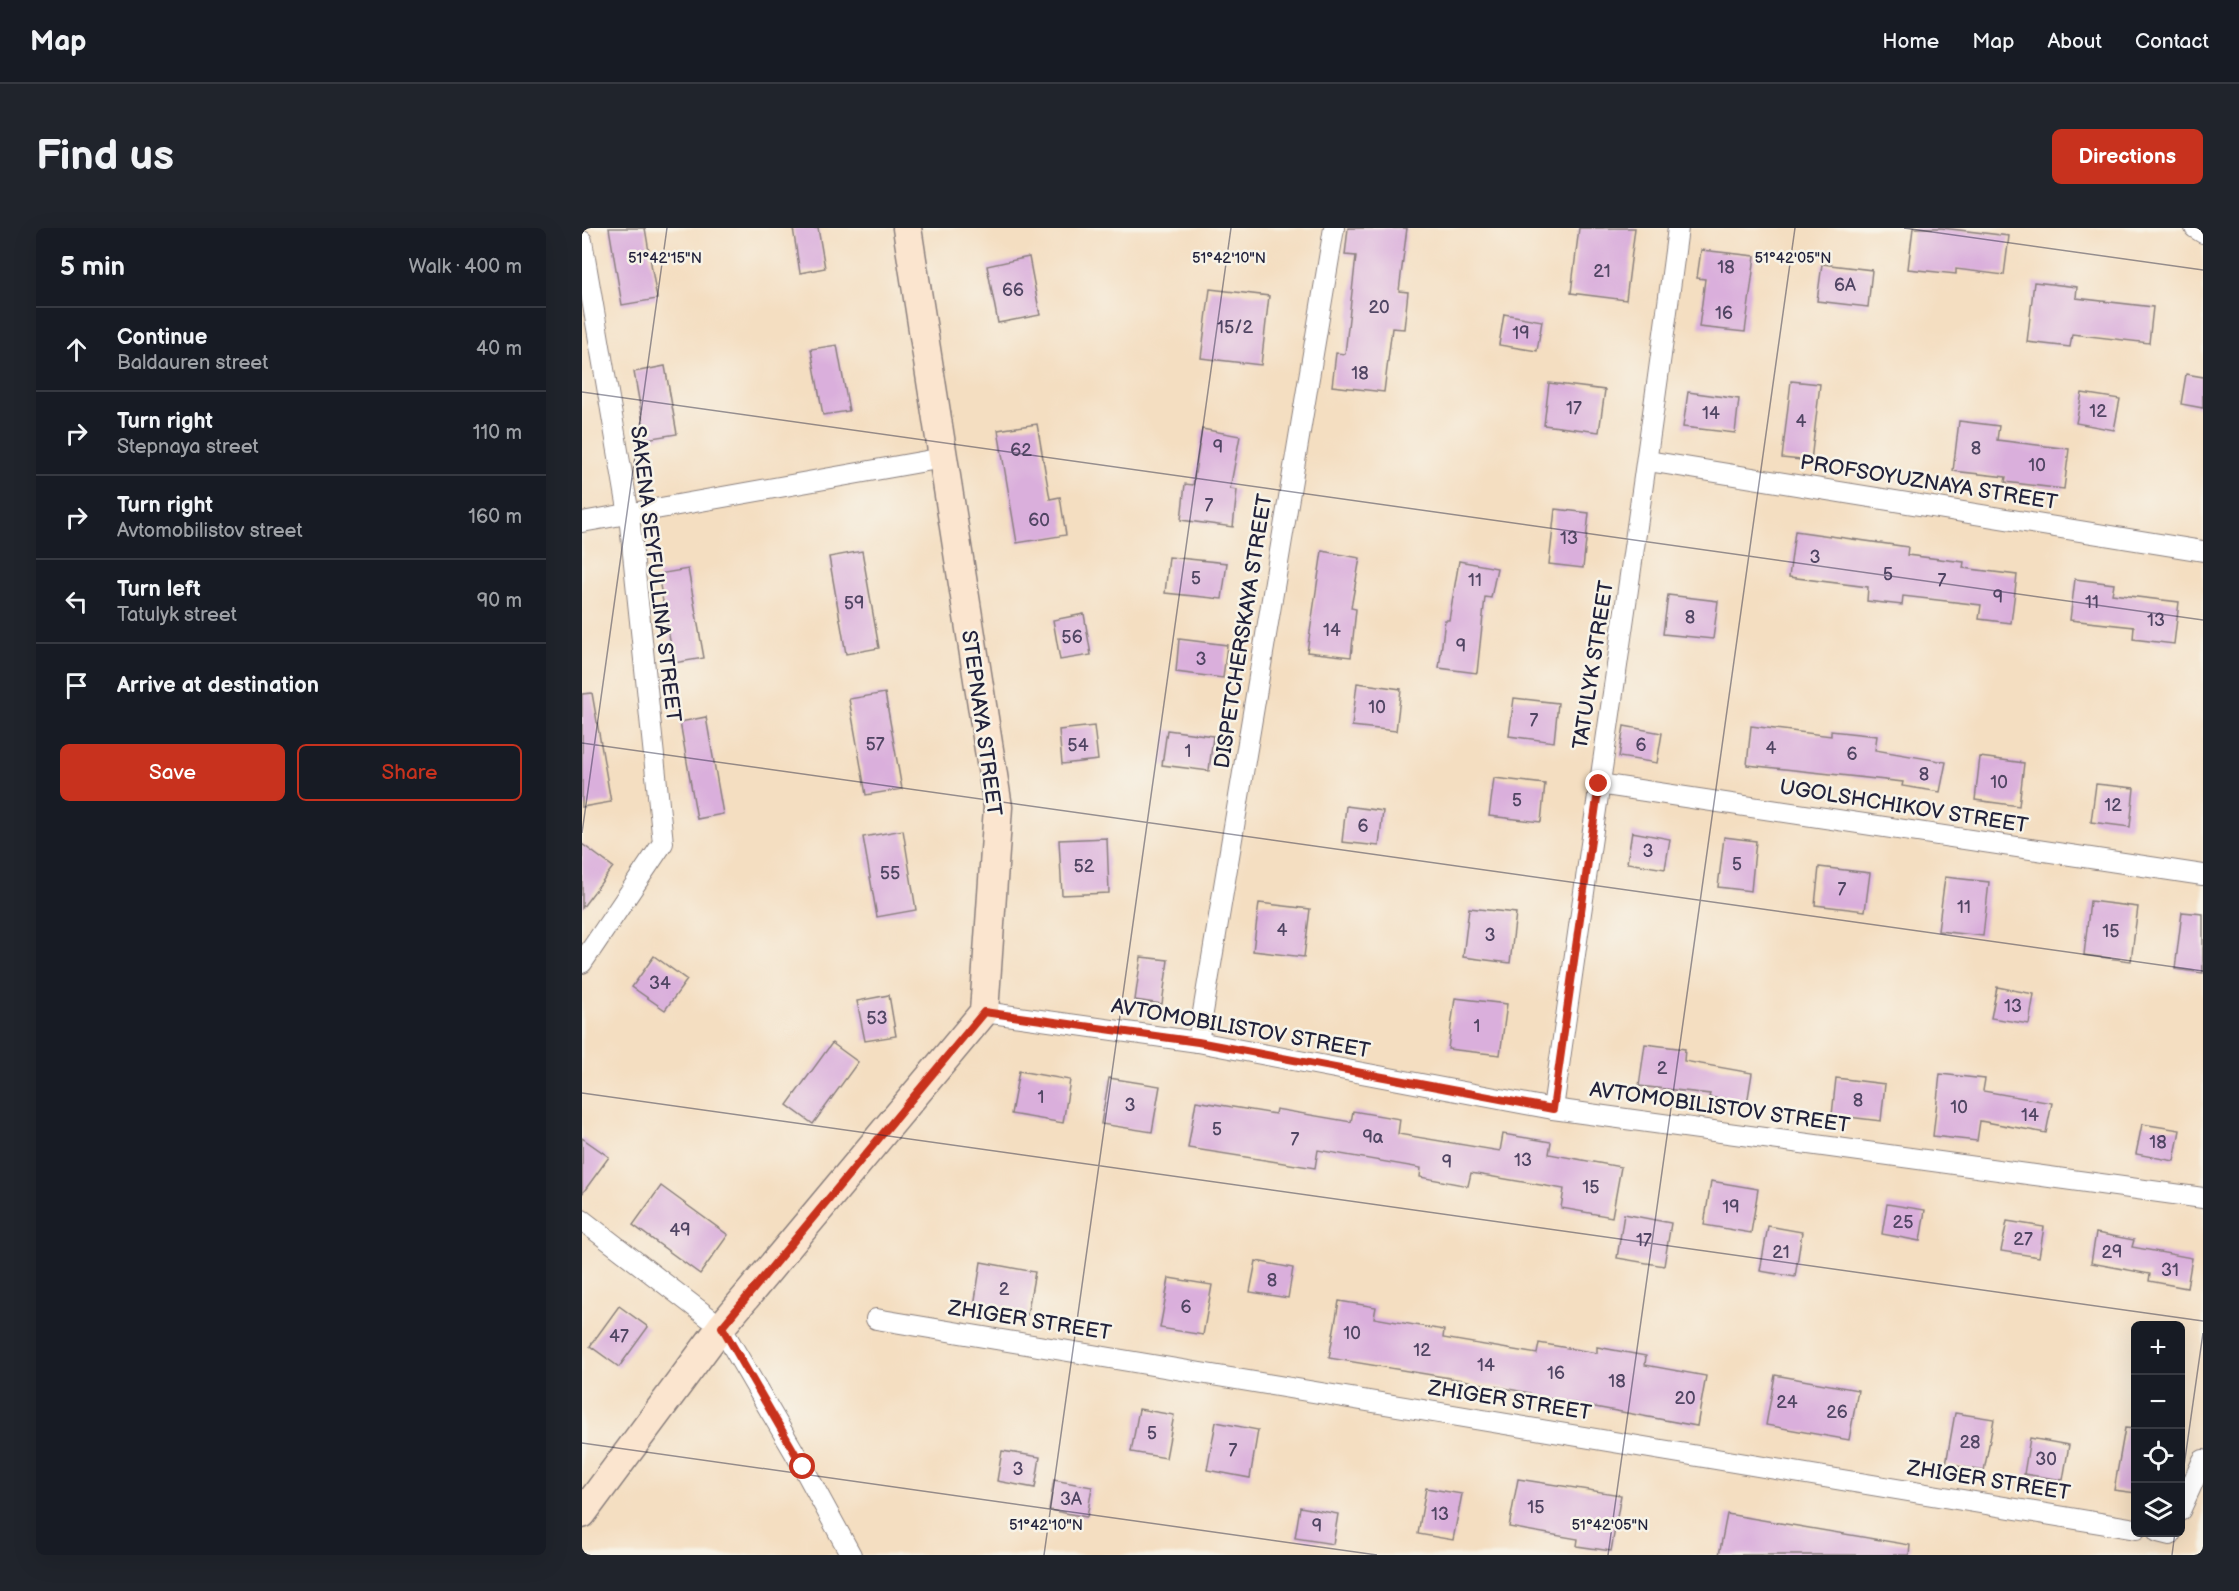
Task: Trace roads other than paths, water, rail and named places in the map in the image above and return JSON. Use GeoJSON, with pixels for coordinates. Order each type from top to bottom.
{"type":"FeatureCollection","features":[{"type":"Feature","properties":{"kind":"street","name":"STEPNAYA STREET"},"geometry":{"type":"LineString","coordinates":[[907,228],[998,807],[984,1012]]}},
{"type":"Feature","properties":{"kind":"street","name":"DISPETCHERSKAYA STREET"},"geometry":{"type":"LineString","coordinates":[[1198,1042],[1334,228]]}},
{"type":"Feature","properties":{"kind":"street","name":"TATULYK STREET"},"geometry":{"type":"LineString","coordinates":[[1553,1109],[1648,461],[1678,228]]}},
{"type":"Feature","properties":{"kind":"street"},"geometry":{"type":"LineString","coordinates":[[2195,228],[2203,233]]}},
{"type":"Feature","properties":{"kind":"street","name":"SAKENA SEYFULLINA STREET"},"geometry":{"type":"LineString","coordinates":[[582,241],[629,515],[663,843],[582,963]]}},
{"type":"Feature","properties":{"kind":"street"},"geometry":{"type":"LineString","coordinates":[[582,522],[943,458]]}},
{"type":"Feature","properties":{"kind":"street","name":"PROFSOYUZNAYA STREET"},"geometry":{"type":"LineString","coordinates":[[1648,461],[2203,551]]}},
{"type":"Feature","properties":{"kind":"street","name":"UGOLSHCHIKOV STREET"},"geometry":{"type":"LineString","coordinates":[[1599,784],[2203,875]]}},
{"type":"Feature","properties":{"kind":"street"},"geometry":{"type":"LineString","coordinates":[[582,1514],[722,1327],[984,1012]]}},
{"type":"Feature","properties":{"kind":"street","name":"AVTOMOBILISTOV STREET"},"geometry":{"type":"LineString","coordinates":[[984,1012],[1198,1042],[1553,1109],[2203,1198]]}},
{"type":"Feature","properties":{"kind":"street"},"geometry":{"type":"LineString","coordinates":[[582,1220],[722,1327],[851,1555]]}},
{"type":"Feature","properties":{"kind":"street","name":"ZHIGER STREET"},"geometry":{"type":"LineString","coordinates":[[876,1319],[2131,1528]]}},
{"type":"Feature","properties":{"kind":"street"},"geometry":{"type":"LineString","coordinates":[[2185,1502],[2203,1460]]}}]}
